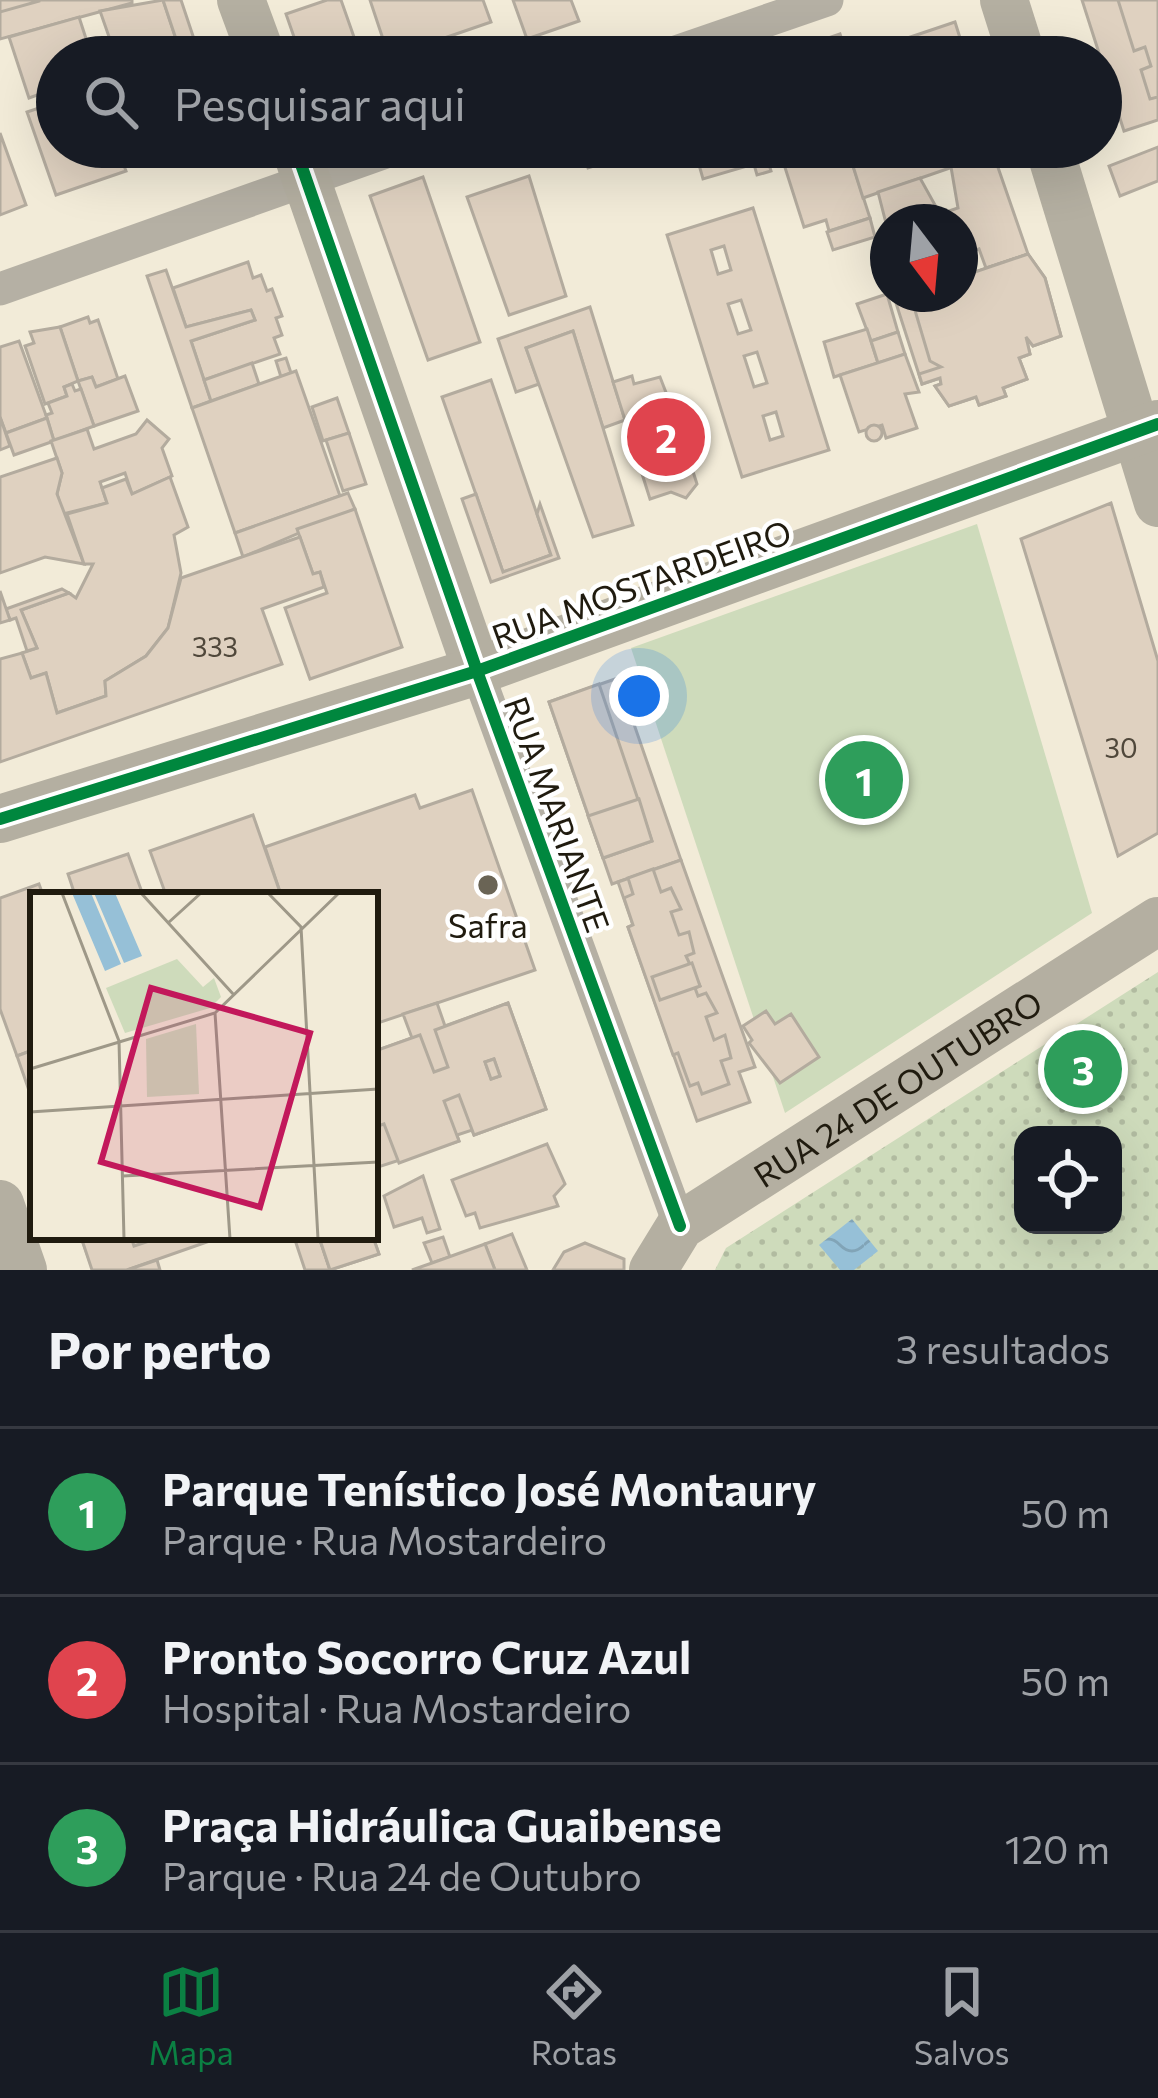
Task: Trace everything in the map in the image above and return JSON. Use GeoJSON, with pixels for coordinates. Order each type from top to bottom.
{"type":"FeatureCollection","features":[{"type":"Feature","properties":{"kind":"main road"},"geometry":{"type":"LineString","coordinates":[[241,0],[254,36]]}},
{"type":"Feature","properties":{"kind":"main road"},"geometry":{"type":"LineString","coordinates":[[1004,0],[1015,36]]}},
{"type":"Feature","properties":{"kind":"main road","name":"RUA MARIANTE"},"geometry":{"type":"LineString","coordinates":[[302,168],[477,671]]}},
{"type":"Feature","properties":{"kind":"main road"},"geometry":{"type":"LineString","coordinates":[[1056,168],[1146,428],[1158,503]]}},
{"type":"Feature","properties":{"kind":"main road","name":"RUA MOSTARDEIRO"},"geometry":{"type":"LineString","coordinates":[[0,819],[477,671],[1146,428]]}},
{"type":"Feature","properties":{"kind":"main road","name":"RUA 24 DE OUTUBRO"},"geometry":{"type":"LineString","coordinates":[[653,1270],[680,1226],[1158,921]]}},
{"type":"Feature","properties":{"kind":"main road"},"geometry":{"type":"LineString","coordinates":[[0,1204],[23,1270]]}},
{"type":"Feature","properties":{"kind":"street"},"geometry":{"type":"LineString","coordinates":[[723,36],[827,0]]}},
{"type":"Feature","properties":{"kind":"street"},"geometry":{"type":"LineString","coordinates":[[0,289],[288,168]]}},
{"type":"Feature","properties":{"kind":"street","name":"RUA MARIANTE"},"geometry":{"type":"LineString","coordinates":[[477,671],[680,1226]]}},
{"type":"Feature","properties":{"kind":"green space"},"geometry":{"type":"Polygon","coordinates":[[[977,524],[1092,913],[785,1113],[631,648],[977,524]]]}},
{"type":"Feature","properties":{"kind":"green space"},"geometry":{"type":"Polygon","coordinates":[[[1158,972],[1158,1270],[715,1270],[726,1248],[1158,972]]]}},
{"type":"Feature","properties":{"kind":"water"},"geometry":{"type":"Polygon","coordinates":[[[852,1219],[878,1251],[854,1270],[840,1270],[819,1245],[852,1219]]]}},
{"type":"Feature","properties":{"kind":"building"},"geometry":{"type":"Polygon","coordinates":[[[0,0],[132,0],[132,3],[0,39],[0,0]]]}},
{"type":"Feature","properties":{"kind":"building"},"geometry":{"type":"Polygon","coordinates":[[[0,0],[39,0],[39,1],[0,12],[0,0]]]}},
{"type":"Feature","properties":{"kind":"building"},"geometry":{"type":"Polygon","coordinates":[[[163,0],[175,36],[109,36],[100,11],[163,0]]]}},
{"type":"Feature","properties":{"kind":"building"},"geometry":{"type":"Polygon","coordinates":[[[163,0],[181,0],[193,36],[175,36],[163,0]]]}},
{"type":"Feature","properties":{"kind":"building"},"geometry":{"type":"Polygon","coordinates":[[[341,0],[354,36],[294,36],[286,14],[341,0]]]}},
{"type":"Feature","properties":{"kind":"building"},"geometry":{"type":"Polygon","coordinates":[[[370,0],[483,0],[491,22],[450,36],[382,36],[370,0]]]}},
{"type":"Feature","properties":{"kind":"building"},"geometry":{"type":"Polygon","coordinates":[[[513,0],[571,0],[579,21],[526,36],[513,0]]]}},
{"type":"Feature","properties":{"kind":"building"},"geometry":{"type":"Polygon","coordinates":[[[1082,0],[1158,0],[1158,120],[1124,131],[1122,36],[1094,36],[1082,0]]]}},
{"type":"Feature","properties":{"kind":"building"},"geometry":{"type":"Polygon","coordinates":[[[1118,0],[1158,0],[1158,97],[1150,99],[1141,70],[1151,66],[1145,47],[1134,51],[1118,0]]]}},
{"type":"Feature","properties":{"kind":"building"},"geometry":{"type":"Polygon","coordinates":[[[79,17],[85,36],[36,36],[36,96],[29,98],[9,37],[79,17]]]}},
{"type":"Feature","properties":{"kind":"building"},"geometry":{"type":"Polygon","coordinates":[[[955,22],[959,36],[913,36],[955,22]]]}},
{"type":"Feature","properties":{"kind":"building"},"geometry":{"type":"Polygon","coordinates":[[[36,109],[36,138],[27,112],[36,109]]]}},
{"type":"Feature","properties":{"kind":"building"},"geometry":{"type":"Polygon","coordinates":[[[0,133],[26,205],[0,215],[0,133]]]}},
{"type":"Feature","properties":{"kind":"building"},"geometry":{"type":"Polygon","coordinates":[[[1158,147],[1158,181],[1120,196],[1110,168],[1122,168],[1122,161],[1158,147]]]}},
{"type":"Feature","properties":{"kind":"building"},"geometry":{"type":"Polygon","coordinates":[[[47,168],[126,171],[56,195],[47,168]]]}},
{"type":"Feature","properties":{"kind":"building"},"geometry":{"type":"Polygon","coordinates":[[[700,168],[740,168],[703,179],[700,168]]]}},
{"type":"Feature","properties":{"kind":"building"},"geometry":{"type":"Polygon","coordinates":[[[785,168],[854,168],[870,218],[829,231],[826,220],[804,227],[785,168]]]}},
{"type":"Feature","properties":{"kind":"building"},"geometry":{"type":"Polygon","coordinates":[[[854,168],[950,168],[863,198],[854,168]]]}},
{"type":"Feature","properties":{"kind":"building"},"geometry":{"type":"Polygon","coordinates":[[[951,168],[998,168],[1028,254],[986,268],[979,249],[978,204],[957,204],[951,168]]]}},
{"type":"Feature","properties":{"kind":"building"},"geometry":{"type":"Polygon","coordinates":[[[529,176],[566,296],[509,315],[467,197],[529,176]]]}},
{"type":"Feature","properties":{"kind":"building"},"geometry":{"type":"Polygon","coordinates":[[[423,177],[480,342],[428,360],[370,196],[423,177]]]}},
{"type":"Feature","properties":{"kind":"building"},"geometry":{"type":"Polygon","coordinates":[[[920,178],[934,204],[881,204],[878,192],[920,178]]]}},
{"type":"Feature","properties":{"kind":"building"},"geometry":{"type":"Polygon","coordinates":[[[753,208],[829,450],[742,477],[667,235],[753,208]],[[724,246],[711,250],[718,274],[731,270],[724,246]],[[741,300],[728,304],[738,334],[751,330],[741,300]],[[757,352],[744,356],[754,387],[767,383],[757,352]],[[776,412],[763,416],[770,440],[783,436],[776,412]]]}},
{"type":"Feature","properties":{"kind":"building"},"geometry":{"type":"Polygon","coordinates":[[[870,218],[870,239],[833,250],[827,232],[870,218]]]}},
{"type":"Feature","properties":{"kind":"building"},"geometry":{"type":"Polygon","coordinates":[[[1028,254],[1045,278],[1061,336],[1033,346],[1026,337],[1030,354],[1019,358],[1027,379],[1003,388],[1006,396],[979,405],[976,397],[949,406],[935,386],[941,384],[940,378],[922,384],[899,312],[978,312],[978,271],[1028,254]]]}},
{"type":"Feature","properties":{"kind":"building"},"geometry":{"type":"Polygon","coordinates":[[[1028,254],[1045,278],[1061,336],[1033,346],[1026,337],[1030,354],[1019,358],[1027,379],[1003,388],[1006,396],[979,405],[976,397],[949,406],[935,386],[941,384],[940,378],[922,384],[919,374],[941,367],[930,361],[915,312],[978,312],[978,271],[1028,254]]]}},
{"type":"Feature","properties":{"kind":"building"},"geometry":{"type":"Polygon","coordinates":[[[248,262],[253,278],[261,275],[267,291],[272,289],[282,316],[276,318],[282,335],[274,338],[280,354],[204,380],[191,341],[255,320],[251,310],[186,327],[173,288],[248,262]]]}},
{"type":"Feature","properties":{"kind":"building"},"geometry":{"type":"Polygon","coordinates":[[[166,270],[186,327],[251,310],[255,320],[191,341],[211,401],[192,408],[147,276],[166,270]]]}},
{"type":"Feature","properties":{"kind":"building"},"geometry":{"type":"Polygon","coordinates":[[[870,300],[870,312],[892,312],[898,332],[871,341],[857,304],[870,300]]]}},
{"type":"Feature","properties":{"kind":"building"},"geometry":{"type":"Polygon","coordinates":[[[590,307],[625,420],[603,428],[573,331],[526,348],[539,384],[516,392],[498,339],[590,307]]]}},
{"type":"Feature","properties":{"kind":"building"},"geometry":{"type":"Polygon","coordinates":[[[88,317],[90,323],[98,320],[118,379],[96,387],[92,377],[78,381],[60,327],[88,317]]]}},
{"type":"Feature","properties":{"kind":"building"},"geometry":{"type":"Polygon","coordinates":[[[60,327],[78,381],[64,387],[67,396],[45,404],[25,346],[34,343],[30,332],[60,327]]]}},
{"type":"Feature","properties":{"kind":"building"},"geometry":{"type":"Polygon","coordinates":[[[867,329],[878,363],[834,377],[824,342],[867,329]]]}},
{"type":"Feature","properties":{"kind":"building"},"geometry":{"type":"Polygon","coordinates":[[[573,331],[633,525],[593,537],[526,348],[573,331]]]}},
{"type":"Feature","properties":{"kind":"building"},"geometry":{"type":"Polygon","coordinates":[[[898,332],[905,354],[878,363],[871,341],[898,332]]]}},
{"type":"Feature","properties":{"kind":"building"},"geometry":{"type":"Polygon","coordinates":[[[19,341],[47,418],[6,433],[0,417],[0,347],[19,341]]]}},
{"type":"Feature","properties":{"kind":"building"},"geometry":{"type":"Polygon","coordinates":[[[905,354],[919,392],[905,394],[917,428],[886,438],[882,425],[859,432],[840,375],[905,354]]]}},
{"type":"Feature","properties":{"kind":"building"},"geometry":{"type":"Polygon","coordinates":[[[286,358],[291,373],[281,377],[276,361],[286,358]]]}},
{"type":"Feature","properties":{"kind":"building"},"geometry":{"type":"Polygon","coordinates":[[[252,363],[259,384],[211,401],[204,380],[252,363]]]}},
{"type":"Feature","properties":{"kind":"building"},"geometry":{"type":"Polygon","coordinates":[[[296,371],[340,496],[235,533],[192,408],[296,371]]]}},
{"type":"Feature","properties":{"kind":"building"},"geometry":{"type":"Polygon","coordinates":[[[125,376],[138,411],[94,426],[78,381],[92,377],[96,387],[125,376]]]}},
{"type":"Feature","properties":{"kind":"building"},"geometry":{"type":"Polygon","coordinates":[[[632,376],[634,384],[660,377],[679,426],[695,421],[704,448],[687,453],[697,484],[686,498],[671,492],[650,499],[613,382],[632,376]]]}},
{"type":"Feature","properties":{"kind":"building"},"geometry":{"type":"Polygon","coordinates":[[[491,380],[551,555],[503,572],[442,397],[491,380]]]}},
{"type":"Feature","properties":{"kind":"building"},"geometry":{"type":"Polygon","coordinates":[[[72,384],[75,391],[81,389],[94,426],[54,441],[46,415],[52,413],[48,403],[67,396],[64,387],[72,384]]]}},
{"type":"Feature","properties":{"kind":"building"},"geometry":{"type":"Polygon","coordinates":[[[337,398],[349,433],[323,441],[312,407],[337,398]]]}},
{"type":"Feature","properties":{"kind":"building"},"geometry":{"type":"Polygon","coordinates":[[[0,417],[10,446],[0,450],[0,417]]]}},
{"type":"Feature","properties":{"kind":"building"},"geometry":{"type":"Polygon","coordinates":[[[47,418],[54,441],[14,455],[6,433],[47,418]]]}},
{"type":"Feature","properties":{"kind":"building"},"geometry":{"type":"Polygon","coordinates":[[[147,420],[169,439],[162,448],[172,476],[132,494],[125,473],[100,482],[107,503],[63,514],[57,494],[62,473],[51,441],[87,429],[94,449],[136,434],[147,420]]]}},
{"type":"Feature","properties":{"kind":"building"},"geometry":{"type":"Polygon","coordinates":[[[874,425],[882,433],[874,441],[866,433],[874,425]]]}},
{"type":"Feature","properties":{"kind":"building"},"geometry":{"type":"Polygon","coordinates":[[[349,433],[366,484],[343,491],[326,440],[349,433]]]}},
{"type":"Feature","properties":{"kind":"building"},"geometry":{"type":"Polygon","coordinates":[[[57,458],[62,473],[57,494],[84,564],[45,557],[0,573],[0,477],[57,458]]]}},
{"type":"Feature","properties":{"kind":"building"},"geometry":{"type":"Polygon","coordinates":[[[170,477],[188,527],[174,535],[181,573],[168,628],[146,656],[105,681],[106,696],[57,713],[46,673],[31,678],[22,653],[37,648],[21,610],[69,593],[76,598],[93,564],[84,564],[67,514],[107,503],[102,488],[126,479],[132,494],[170,477]]]}},
{"type":"Feature","properties":{"kind":"building"},"geometry":{"type":"Polygon","coordinates":[[[348,493],[355,509],[243,557],[235,533],[348,493]]]}},
{"type":"Feature","properties":{"kind":"building"},"geometry":{"type":"Polygon","coordinates":[[[476,494],[503,572],[551,555],[537,514],[540,504],[559,558],[491,582],[462,499],[476,494]]]}},
{"type":"Feature","properties":{"kind":"building"},"geometry":{"type":"Polygon","coordinates":[[[1111,503],[1158,661],[1158,833],[1118,856],[1021,539],[1111,503]]]}},
{"type":"Feature","properties":{"kind":"building"},"geometry":{"type":"Polygon","coordinates":[[[355,509],[402,647],[310,679],[285,608],[327,593],[320,572],[313,574],[297,529],[355,509]]]}},
{"type":"Feature","properties":{"kind":"building"},"geometry":{"type":"Polygon","coordinates":[[[300,537],[313,574],[320,572],[324,587],[262,609],[282,664],[0,762],[0,659],[22,653],[31,678],[46,673],[57,713],[106,696],[105,681],[146,656],[168,628],[181,578],[300,537]]]}},
{"type":"Feature","properties":{"kind":"building"},"geometry":{"type":"Polygon","coordinates":[[[62,589],[69,593],[21,610],[37,648],[27,651],[16,618],[10,620],[6,609],[62,589]]]}},
{"type":"Feature","properties":{"kind":"building"},"geometry":{"type":"Polygon","coordinates":[[[0,591],[10,620],[0,623],[0,591]]]}},
{"type":"Feature","properties":{"kind":"building"},"geometry":{"type":"Polygon","coordinates":[[[618,678],[681,860],[612,884],[549,702],[618,678]]]}},
{"type":"Feature","properties":{"kind":"building"},"geometry":{"type":"Polygon","coordinates":[[[599,684],[652,841],[603,858],[549,702],[599,684]]]}},
{"type":"Feature","properties":{"kind":"building"},"geometry":{"type":"Polygon","coordinates":[[[472,790],[535,970],[378,1023],[378,892],[280,892],[265,847],[415,795],[420,808],[472,790]]]}},
{"type":"Feature","properties":{"kind":"building"},"geometry":{"type":"Polygon","coordinates":[[[639,799],[652,841],[603,858],[588,816],[639,799]]]}},
{"type":"Feature","properties":{"kind":"building"},"geometry":{"type":"Polygon","coordinates":[[[253,815],[280,892],[165,892],[150,851],[253,815]]]}},
{"type":"Feature","properties":{"kind":"building"},"geometry":{"type":"Polygon","coordinates":[[[128,854],[142,892],[74,892],[68,874],[128,854]]]}},
{"type":"Feature","properties":{"kind":"building"},"geometry":{"type":"Polygon","coordinates":[[[681,860],[755,1067],[739,1072],[750,1102],[697,1121],[628,927],[633,925],[618,882],[681,860]]]}},
{"type":"Feature","properties":{"kind":"building"},"geometry":{"type":"Polygon","coordinates":[[[653,869],[661,892],[671,888],[681,909],[671,912],[679,935],[689,932],[694,953],[686,956],[700,986],[695,988],[698,996],[706,993],[717,1013],[706,1017],[714,1040],[725,1035],[731,1058],[721,1061],[729,1084],[702,1094],[698,1083],[690,1086],[678,1053],[673,1055],[628,927],[633,925],[624,898],[633,894],[628,878],[653,869]]]}},
{"type":"Feature","properties":{"kind":"building"},"geometry":{"type":"Polygon","coordinates":[[[39,884],[42,892],[30,892],[30,1051],[17,1056],[0,1009],[0,898],[39,884]]]}},
{"type":"Feature","properties":{"kind":"building"},"geometry":{"type":"Polygon","coordinates":[[[692,963],[700,986],[660,1000],[652,977],[692,963]]]}},
{"type":"Feature","properties":{"kind":"building"},"geometry":{"type":"Polygon","coordinates":[[[437,1003],[445,1026],[508,1003],[546,1109],[474,1135],[472,1130],[457,1135],[459,1141],[378,1167],[378,1050],[412,1038],[403,1014],[437,1003]]]}},
{"type":"Feature","properties":{"kind":"building"},"geometry":{"type":"Polygon","coordinates":[[[508,1003],[546,1109],[474,1135],[459,1095],[444,1101],[459,1141],[399,1163],[384,1124],[378,1126],[378,1050],[420,1035],[434,1072],[448,1067],[435,1030],[508,1003]],[[494,1059],[485,1062],[491,1079],[500,1076],[494,1059]]]}},
{"type":"Feature","properties":{"kind":"building"},"geometry":{"type":"Polygon","coordinates":[[[766,1011],[775,1024],[791,1014],[819,1057],[780,1083],[749,1043],[752,1040],[743,1026],[766,1011]]]}},
{"type":"Feature","properties":{"kind":"building"},"geometry":{"type":"Polygon","coordinates":[[[30,1051],[30,1093],[17,1056],[30,1051]]]}},
{"type":"Feature","properties":{"kind":"building"},"geometry":{"type":"Polygon","coordinates":[[[494,1059],[500,1076],[491,1079],[485,1062],[494,1059]]]}},
{"type":"Feature","properties":{"kind":"building"},"geometry":{"type":"Polygon","coordinates":[[[547,1144],[565,1184],[554,1196],[558,1206],[480,1228],[475,1213],[466,1216],[452,1180],[547,1144]]]}},
{"type":"Feature","properties":{"kind":"building"},"geometry":{"type":"Polygon","coordinates":[[[423,1176],[440,1229],[427,1233],[422,1218],[394,1227],[384,1196],[423,1176]]]}},
{"type":"Feature","properties":{"kind":"building"},"geometry":{"type":"Polygon","coordinates":[[[512,1234],[527,1270],[495,1270],[485,1244],[512,1234]]]}},
{"type":"Feature","properties":{"kind":"building"},"geometry":{"type":"Polygon","coordinates":[[[443,1237],[450,1257],[432,1263],[424,1243],[443,1237]]]}},
{"type":"Feature","properties":{"kind":"building"},"geometry":{"type":"Polygon","coordinates":[[[82,1240],[123,1240],[127,1249],[90,1262],[82,1240]]]}},
{"type":"Feature","properties":{"kind":"building"},"geometry":{"type":"Polygon","coordinates":[[[82,1240],[212,1240],[127,1270],[92,1270],[82,1240]]]}},
{"type":"Feature","properties":{"kind":"building"},"geometry":{"type":"Polygon","coordinates":[[[295,1240],[320,1240],[330,1270],[305,1270],[295,1240]]]}},
{"type":"Feature","properties":{"kind":"building"},"geometry":{"type":"Polygon","coordinates":[[[320,1240],[374,1240],[379,1254],[330,1270],[320,1240]]]}},
{"type":"Feature","properties":{"kind":"building"},"geometry":{"type":"Polygon","coordinates":[[[320,1240],[374,1240],[379,1254],[330,1270],[320,1240]]]}},
{"type":"Feature","properties":{"kind":"building"},"geometry":{"type":"Polygon","coordinates":[[[585,1243],[624,1259],[624,1270],[553,1270],[564,1252],[585,1243]]]}},
{"type":"Feature","properties":{"kind":"building"},"geometry":{"type":"Polygon","coordinates":[[[485,1244],[495,1270],[412,1270],[432,1263],[485,1244]]]}},
{"type":"Feature","properties":{"kind":"building"},"geometry":{"type":"Polygon","coordinates":[[[157,1260],[160,1270],[127,1270],[157,1260]]]}},
{"type":"Feature","properties":{"kind":"cycle path"},"geometry":{"type":"LineString","coordinates":[[302,168],[477,671],[680,1226]]}},
{"type":"Feature","properties":{"kind":"cycle path"},"geometry":{"type":"LineString","coordinates":[[0,819],[477,671],[1158,424]]}},
{"type":"Feature","properties":{"kind":"place","name":"Pronto Socorro Cruz Azul"},"geometry":{"type":"Point","coordinates":[666,437]}},
{"type":"Feature","properties":{"kind":"place","name":"Parque Tenístico José Montaury"},"geometry":{"type":"Point","coordinates":[864,780]}},
{"type":"Feature","properties":{"kind":"place","name":"Safra"},"geometry":{"type":"Point","coordinates":[488,885]}},
{"type":"Feature","properties":{"kind":"place","name":"Praça Hidráulica Guaibense"},"geometry":{"type":"Point","coordinates":[1083,1069]}}]}
